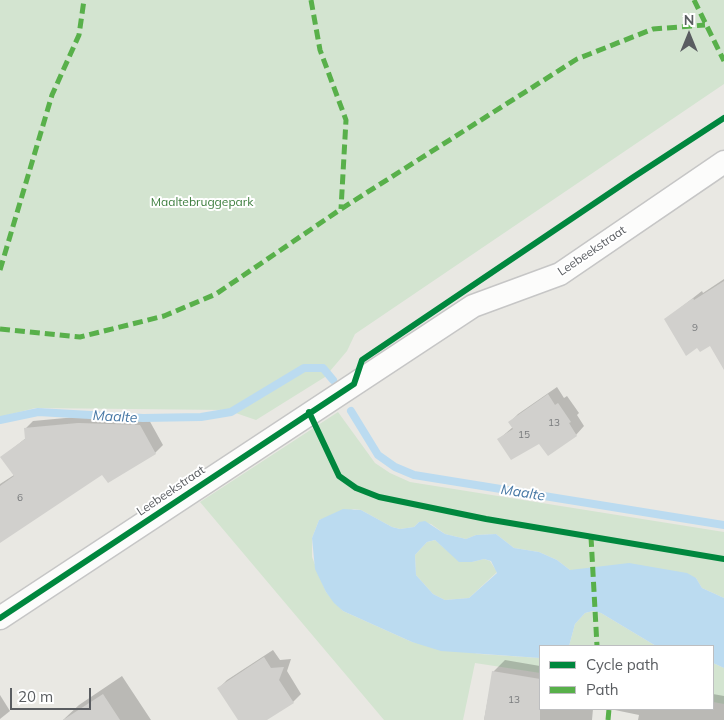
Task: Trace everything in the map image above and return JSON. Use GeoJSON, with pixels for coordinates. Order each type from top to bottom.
{"type":"FeatureCollection","features":[{"type":"Feature","properties":{"kind":"street","name":"Leebeekstraat"},"geometry":{"type":"LineString","coordinates":[[0,618],[473,306],[560,274],[724,162]]}},
{"type":"Feature","properties":{"kind":"green space","name":"Maaltebruggepark"},"geometry":{"type":"Polygon","coordinates":[[[0,0],[724,0],[724,84],[355,334],[347,351],[325,377],[256,420],[227,410],[35,408],[0,417],[0,0]]]}},
{"type":"Feature","properties":{"kind":"green space"},"geometry":{"type":"Polygon","coordinates":[[[338,412],[375,463],[390,473],[410,482],[724,532],[724,598],[702,588],[696,578],[570,570],[557,560],[539,552],[514,548],[496,534],[476,535],[466,539],[445,534],[431,524],[419,522],[414,527],[400,529],[392,527],[361,510],[354,509],[319,520],[312,538],[312,557],[326,592],[343,611],[412,642],[480,654],[539,658],[539,673],[475,663],[463,720],[384,720],[200,502],[338,412]]]}},
{"type":"Feature","properties":{"kind":"green space"},"geometry":{"type":"Polygon","coordinates":[[[435,540],[449,552],[472,562],[484,559],[490,561],[497,572],[469,598],[445,600],[433,594],[416,575],[415,555],[427,542],[435,540]]]}},
{"type":"Feature","properties":{"kind":"green space"},"geometry":{"type":"Polygon","coordinates":[[[593,611],[601,613],[654,645],[569,645],[575,624],[585,613],[593,611]]]}},
{"type":"Feature","properties":{"kind":"green space"},"geometry":{"type":"Polygon","coordinates":[[[714,663],[724,668],[724,704],[714,702],[714,663]]]}},
{"type":"Feature","properties":{"kind":"water"},"geometry":{"type":"Polygon","coordinates":[[[343,509],[361,510],[392,527],[400,529],[414,527],[419,522],[425,521],[445,534],[466,539],[476,535],[496,534],[514,548],[539,552],[557,560],[570,570],[629,563],[687,573],[696,578],[702,588],[724,598],[724,668],[714,663],[714,645],[654,645],[601,613],[593,611],[585,613],[575,624],[569,645],[539,645],[539,658],[441,651],[412,642],[343,611],[334,603],[326,592],[315,569],[312,538],[319,520],[343,509]],[[435,540],[427,542],[415,555],[416,575],[433,594],[445,600],[469,598],[497,573],[491,561],[484,559],[472,562],[459,562],[435,540]]]}},
{"type":"Feature","properties":{"kind":"building"},"geometry":{"type":"Polygon","coordinates":[[[724,281],[724,370],[710,346],[700,352],[697,348],[686,356],[664,319],[693,298],[694,300],[724,281]]]}},
{"type":"Feature","properties":{"kind":"building"},"geometry":{"type":"Polygon","coordinates":[[[548,394],[555,405],[558,403],[571,422],[569,423],[577,436],[548,456],[539,444],[511,460],[497,439],[513,429],[508,422],[548,394]]]}},
{"type":"Feature","properties":{"kind":"building"},"geometry":{"type":"Polygon","coordinates":[[[78,423],[140,425],[156,454],[108,483],[102,475],[0,543],[0,486],[14,476],[0,457],[25,439],[24,428],[78,423]]]}},
{"type":"Feature","properties":{"kind":"building"},"geometry":{"type":"Polygon","coordinates":[[[264,657],[271,668],[284,667],[279,680],[294,703],[267,720],[238,720],[217,688],[264,657]]]}},
{"type":"Feature","properties":{"kind":"building"},"geometry":{"type":"Polygon","coordinates":[[[492,671],[539,679],[540,720],[484,720],[492,671]]]}},
{"type":"Feature","properties":{"kind":"building"},"geometry":{"type":"Polygon","coordinates":[[[103,694],[120,720],[63,720],[103,694]]]}},
{"type":"Feature","properties":{"kind":"waterway","name":"Maalte"},"geometry":{"type":"LineString","coordinates":[[0,420],[38,412],[143,418],[201,417],[231,412],[304,368],[323,368],[333,380]]}},
{"type":"Feature","properties":{"kind":"waterway","name":"Maalte"},"geometry":{"type":"LineString","coordinates":[[351,411],[378,455],[395,467],[414,475],[724,525]]}},
{"type":"Feature","properties":{"kind":"marked path"},"geometry":{"type":"LineString","coordinates":[[0,270],[52,95],[79,35],[84,0]]}},
{"type":"Feature","properties":{"kind":"marked path"},"geometry":{"type":"LineString","coordinates":[[311,0],[320,50],[346,120],[341,209]]}},
{"type":"Feature","properties":{"kind":"marked path"},"geometry":{"type":"LineString","coordinates":[[694,0],[724,61]]}},
{"type":"Feature","properties":{"kind":"marked path"},"geometry":{"type":"LineString","coordinates":[[0,329],[80,337],[164,316],[216,294],[341,209],[577,59],[653,29],[705,25]]}},
{"type":"Feature","properties":{"kind":"marked path"},"geometry":{"type":"LineString","coordinates":[[591,537],[597,645]]}},
{"type":"Feature","properties":{"kind":"marked path"},"geometry":{"type":"LineString","coordinates":[[608,720],[609,710]]}},
{"type":"Feature","properties":{"kind":"cycle path"},"geometry":{"type":"LineString","coordinates":[[0,618],[354,384],[362,360],[724,118]]}},
{"type":"Feature","properties":{"kind":"cycle path"},"geometry":{"type":"LineString","coordinates":[[309,412],[339,476],[356,488],[379,497],[486,519],[724,559]]}}]}
